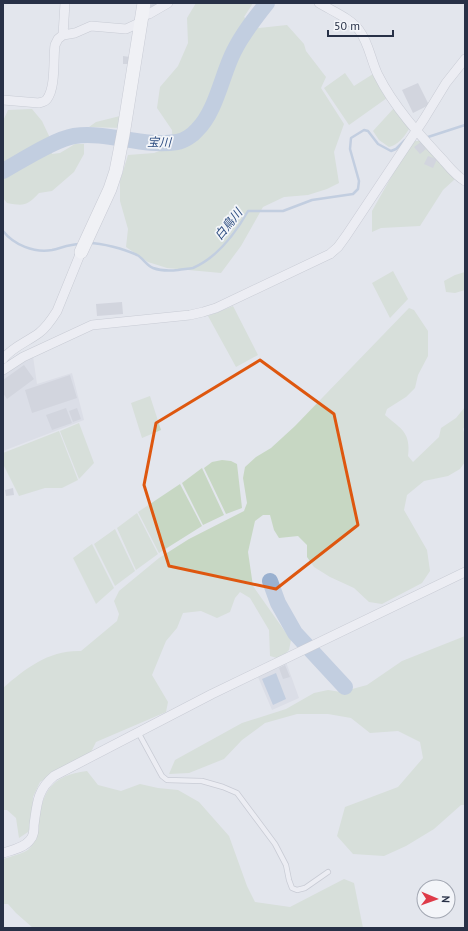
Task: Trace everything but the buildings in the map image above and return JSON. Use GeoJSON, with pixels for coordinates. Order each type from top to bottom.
{"type":"FeatureCollection","features":[{"type":"Feature","properties":{"kind":"street"},"geometry":{"type":"LineString","coordinates":[[63,35],[65,3]]}},
{"type":"Feature","properties":{"kind":"street"},"geometry":{"type":"LineString","coordinates":[[3,359],[14,348],[42,331],[52,319],[57,311],[83,246],[110,189],[116,171],[122,141],[144,3]]}},
{"type":"Feature","properties":{"kind":"street"},"geometry":{"type":"LineString","coordinates":[[3,100],[39,103],[48,98],[51,89],[55,45],[58,39],[63,35],[75,33],[90,26],[126,29],[168,3]]}},
{"type":"Feature","properties":{"kind":"street"},"geometry":{"type":"LineString","coordinates":[[319,3],[349,21],[359,30],[365,41],[378,75],[397,106],[454,171],[465,181]]}},
{"type":"Feature","properties":{"kind":"street"},"geometry":{"type":"LineString","coordinates":[[3,370],[24,357],[92,324],[190,315],[203,312],[216,308],[330,254],[346,236],[417,130],[446,83],[465,59]]}},
{"type":"Feature","properties":{"kind":"street"},"geometry":{"type":"LineString","coordinates":[[3,853],[22,846],[31,839],[34,833],[38,799],[41,790],[46,782],[62,771],[306,649],[465,572]]}},
{"type":"Feature","properties":{"kind":"lane"},"geometry":{"type":"LineString","coordinates":[[138,732],[162,776],[167,780],[202,781],[223,786],[237,793],[275,844],[286,865],[292,888],[297,890],[305,888],[328,872]]}},
{"type":"Feature","properties":{"kind":"highlighted area"},"geometry":{"type":"Polygon","coordinates":[[[260,360],[334,414],[358,525],[276,589],[169,566],[144,485],[156,423],[260,360]]]}},
{"type":"Feature","properties":{"kind":"shaded area"},"geometry":{"type":"Polygon","coordinates":[[[33,356],[37,384],[72,373],[84,420],[3,451],[3,375],[33,356]]]}},
{"type":"Feature","properties":{"kind":"shaded area"},"geometry":{"type":"Polygon","coordinates":[[[286,662],[299,698],[272,710],[258,677],[286,662]]]}},
{"type":"Feature","properties":{"kind":"green space"},"geometry":{"type":"Polygon","coordinates":[[[196,3],[253,3],[244,17],[259,28],[287,25],[304,44],[306,51],[326,77],[321,88],[344,124],[334,152],[339,183],[327,189],[308,195],[284,197],[263,207],[241,246],[221,273],[167,268],[148,262],[126,247],[128,229],[120,201],[120,181],[128,155],[154,153],[173,146],[172,130],[157,108],[160,87],[178,66],[188,43],[187,18],[196,3]]]}},
{"type":"Feature","properties":{"kind":"green space"},"geometry":{"type":"Polygon","coordinates":[[[345,73],[354,86],[373,74],[387,98],[349,125],[324,88],[345,73]]]}},
{"type":"Feature","properties":{"kind":"green space"},"geometry":{"type":"Polygon","coordinates":[[[394,108],[409,129],[398,143],[389,147],[379,140],[373,131],[394,108]]]}},
{"type":"Feature","properties":{"kind":"green space"},"geometry":{"type":"Polygon","coordinates":[[[32,109],[42,121],[50,138],[52,154],[60,153],[75,144],[84,144],[84,154],[74,172],[52,191],[39,193],[25,204],[17,205],[7,203],[3,198],[3,121],[8,110],[32,109]]]}},
{"type":"Feature","properties":{"kind":"green space"},"geometry":{"type":"Polygon","coordinates":[[[120,116],[122,128],[89,127],[96,122],[120,116]]]}},
{"type":"Feature","properties":{"kind":"green space"},"geometry":{"type":"Polygon","coordinates":[[[415,141],[423,141],[455,179],[443,190],[420,226],[381,228],[372,232],[372,211],[407,149],[415,141]]]}},
{"type":"Feature","properties":{"kind":"green space"},"geometry":{"type":"Polygon","coordinates":[[[393,271],[408,299],[390,318],[372,283],[393,271]]]}},
{"type":"Feature","properties":{"kind":"green space"},"geometry":{"type":"Polygon","coordinates":[[[465,272],[465,290],[455,293],[446,292],[444,281],[465,272]]]}},
{"type":"Feature","properties":{"kind":"green space"},"geometry":{"type":"Polygon","coordinates":[[[233,306],[258,355],[236,367],[208,316],[233,306]]]}},
{"type":"Feature","properties":{"kind":"green space"},"geometry":{"type":"Polygon","coordinates":[[[409,308],[414,310],[428,331],[428,356],[418,375],[415,388],[406,397],[387,409],[385,415],[404,432],[408,441],[408,456],[413,462],[439,437],[441,428],[456,418],[465,407],[465,426],[463,429],[465,435],[465,462],[460,469],[448,476],[424,481],[407,495],[404,510],[427,550],[430,571],[422,583],[382,604],[369,602],[354,588],[330,577],[314,567],[307,557],[307,545],[298,536],[279,538],[274,530],[270,515],[263,515],[255,521],[248,552],[253,586],[291,640],[289,650],[280,659],[270,656],[269,630],[250,598],[240,592],[235,598],[230,612],[217,618],[201,611],[183,613],[177,628],[166,641],[152,675],[168,702],[166,712],[96,742],[91,752],[40,782],[33,797],[32,822],[28,832],[19,838],[16,818],[7,810],[3,810],[3,688],[29,667],[48,657],[69,651],[81,651],[117,621],[119,614],[114,601],[119,591],[159,558],[189,539],[244,511],[247,503],[243,478],[245,467],[256,457],[271,448],[295,426],[409,308]]]}},
{"type":"Feature","properties":{"kind":"green space"},"geometry":{"type":"Polygon","coordinates":[[[150,396],[161,430],[142,438],[131,403],[150,396]]]}},
{"type":"Feature","properties":{"kind":"green space"},"geometry":{"type":"Polygon","coordinates":[[[79,423],[94,463],[79,479],[60,431],[79,423]]]}},
{"type":"Feature","properties":{"kind":"green space"},"geometry":{"type":"Polygon","coordinates":[[[59,431],[78,480],[62,488],[45,488],[19,496],[3,464],[3,453],[59,431]]]}},
{"type":"Feature","properties":{"kind":"green space"},"geometry":{"type":"Polygon","coordinates":[[[222,460],[231,461],[237,464],[242,508],[226,514],[204,468],[212,462],[222,460]]]}},
{"type":"Feature","properties":{"kind":"green space"},"geometry":{"type":"Polygon","coordinates":[[[202,468],[224,515],[203,525],[182,483],[202,468]]]}},
{"type":"Feature","properties":{"kind":"green space"},"geometry":{"type":"Polygon","coordinates":[[[180,484],[202,526],[159,553],[138,512],[180,484]]]}},
{"type":"Feature","properties":{"kind":"green space"},"geometry":{"type":"Polygon","coordinates":[[[137,513],[158,554],[136,570],[117,528],[137,513]]]}},
{"type":"Feature","properties":{"kind":"green space"},"geometry":{"type":"Polygon","coordinates":[[[115,529],[135,571],[115,586],[94,544],[115,529]]]}},
{"type":"Feature","properties":{"kind":"green space"},"geometry":{"type":"Polygon","coordinates":[[[92,544],[114,588],[96,604],[73,558],[92,544]]]}},
{"type":"Feature","properties":{"kind":"green space"},"geometry":{"type":"Polygon","coordinates":[[[465,636],[465,805],[461,805],[434,829],[406,846],[384,856],[353,854],[337,836],[345,807],[398,787],[423,758],[420,742],[398,731],[370,733],[351,718],[328,714],[297,714],[265,723],[242,740],[224,759],[189,773],[169,774],[175,760],[242,723],[286,709],[314,693],[328,690],[341,692],[367,685],[402,661],[465,636]]]}},
{"type":"Feature","properties":{"kind":"green space"},"geometry":{"type":"Polygon","coordinates":[[[87,771],[98,785],[121,791],[140,784],[178,790],[199,802],[229,836],[247,886],[255,902],[290,907],[344,879],[354,883],[363,928],[33,928],[8,904],[3,904],[3,859],[24,852],[29,849],[33,843],[36,837],[43,802],[51,787],[57,781],[65,777],[75,773],[87,771]]]}},
{"type":"Feature","properties":{"kind":"water"},"geometry":{"type":"Polygon","coordinates":[[[276,673],[286,699],[273,705],[262,679],[276,673]]]}},
{"type":"Feature","properties":{"kind":"waterway","name":"宝川"},"geometry":{"type":"LineString","coordinates":[[3,171],[57,141],[74,136],[100,136],[151,143],[180,141],[188,138],[204,122],[214,103],[234,51],[245,32],[267,3]]}},
{"type":"Feature","properties":{"kind":"waterway","name":"白鳥川"},"geometry":{"type":"LineString","coordinates":[[428,137],[465,125]]}},
{"type":"Feature","properties":{"kind":"waterway","name":"白鳥川"},"geometry":{"type":"LineString","coordinates":[[89,243],[106,245],[132,253],[139,256],[151,267],[159,270],[171,271],[193,268],[210,258],[225,244],[248,211],[283,211],[312,200],[353,194],[358,189],[359,181],[350,149],[351,138],[364,130],[368,131],[378,144],[391,151],[396,149],[405,140]]}},
{"type":"Feature","properties":{"kind":"waterway","name":"白鳥川"},"geometry":{"type":"LineString","coordinates":[[3,231],[19,244],[31,249],[45,251],[80,244]]}},
{"type":"Feature","properties":{"kind":"waterway"},"geometry":{"type":"LineString","coordinates":[[270,581],[278,603],[295,633],[345,687]]}}]}
